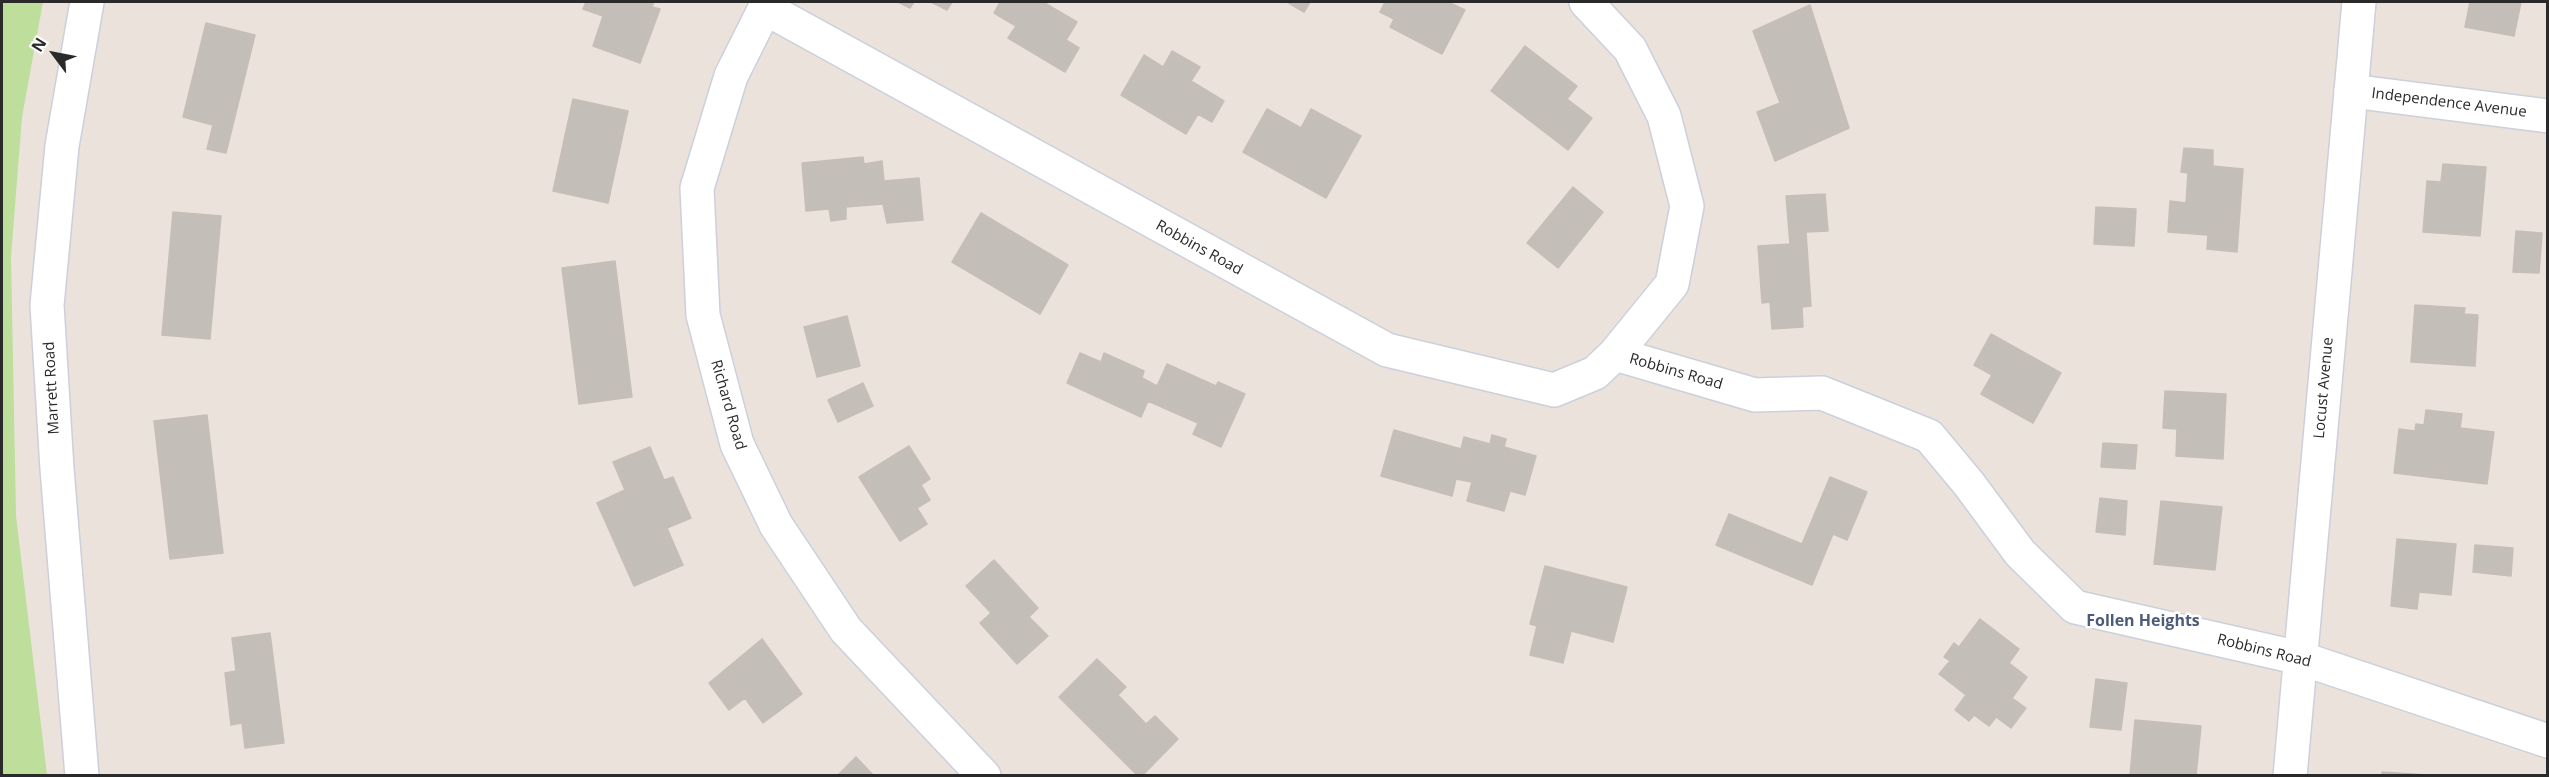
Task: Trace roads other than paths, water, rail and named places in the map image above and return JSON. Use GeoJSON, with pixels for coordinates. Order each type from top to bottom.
{"type":"FeatureCollection","features":[{"type":"Feature","properties":{"kind":"street","name":"Marrett Road"},"geometry":{"type":"LineString","coordinates":[[82,776],[57,470],[47,305],[62,146],[87,2]]}},
{"type":"Feature","properties":{"kind":"street"},"geometry":{"type":"LineString","coordinates":[[1586,2],[1630,49],[1664,116],[1687,206],[1672,284],[1615,354]]}},
{"type":"Feature","properties":{"kind":"street","name":"Locust Avenue"},"geometry":{"type":"LineString","coordinates":[[2290,776],[2360,2]]}},
{"type":"Feature","properties":{"kind":"street","name":"Robbins Road"},"geometry":{"type":"LineString","coordinates":[[766,5],[1387,350],[1554,390],[1595,374],[1615,354],[1755,395],[1822,393],[1929,436],[1969,484],[2020,553],[2075,607],[2300,658],[2547,741]]}},
{"type":"Feature","properties":{"kind":"street","name":"Richard Road"},"geometry":{"type":"LineString","coordinates":[[766,5],[731,76],[697,188],[703,315],[737,444],[776,525],[846,630],[984,776]]}},
{"type":"Feature","properties":{"kind":"street","name":"Independence Avenue"},"geometry":{"type":"LineString","coordinates":[[2351,91],[2547,116]]}},
{"type":"Feature","properties":{"kind":"district","name":"Follen Heights"},"geometry":{"type":"Point","coordinates":[2143,621]}}]}
